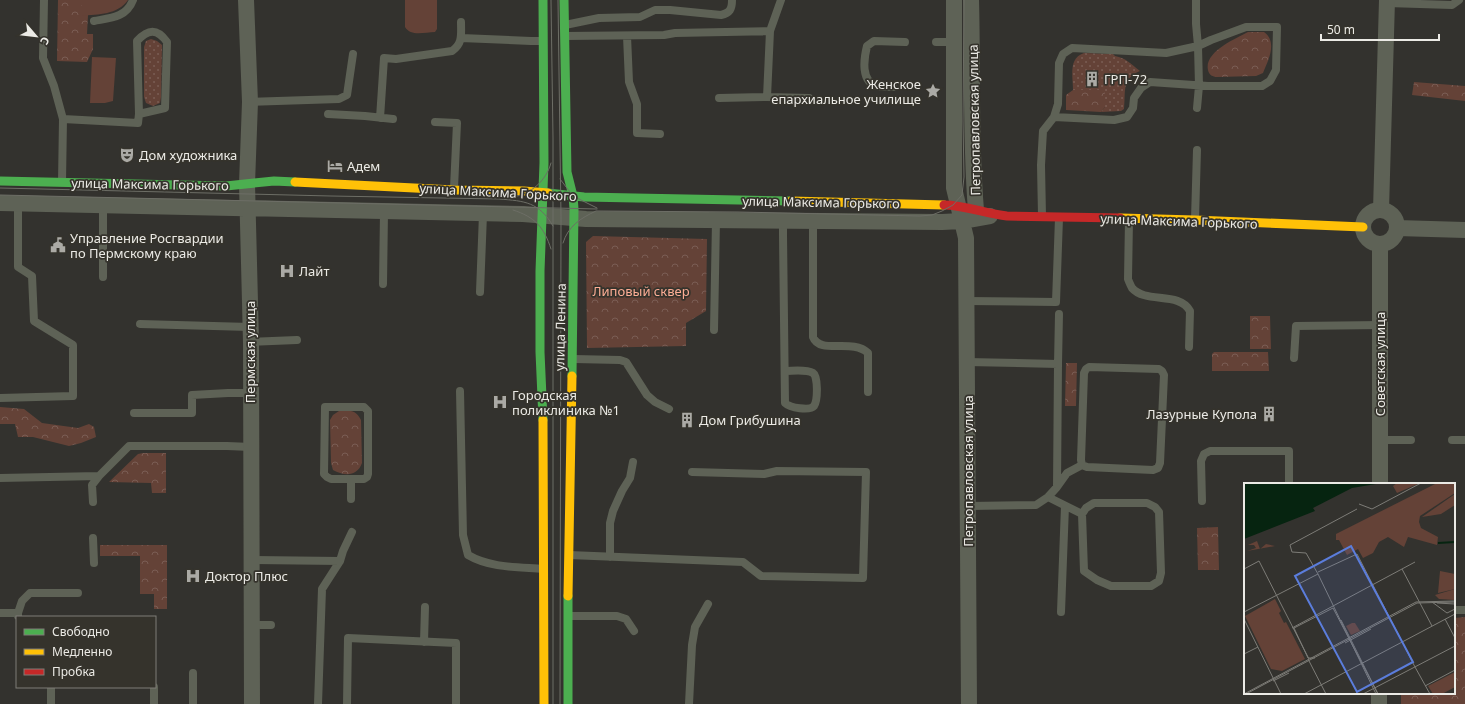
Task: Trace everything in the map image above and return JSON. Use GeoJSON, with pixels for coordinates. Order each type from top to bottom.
{"type":"FeatureCollection","features":[{"type":"Feature","properties":{"kind":"main road","name":"улица Ленина"},"geometry":{"type":"LineString","coordinates":[[543,0],[543,192],[540,271],[540,352],[544,432],[544,704]]}},
{"type":"Feature","properties":{"kind":"main road","name":"улица Ленина"},"geometry":{"type":"LineString","coordinates":[[564,0],[567,172],[572,196],[574,218],[573,359],[568,556],[568,704]]}},
{"type":"Feature","properties":{"kind":"main road","name":"улица Максима Горького"},"geometry":{"type":"LineString","coordinates":[[0,181],[226,186],[274,182],[368,184],[454,190],[543,192],[572,196],[959,206]]}},
{"type":"Feature","properties":{"kind":"main road","name":"улица Максима Горького"},"geometry":{"type":"LineString","coordinates":[[995,215],[1059,218],[1195,220],[1363,227]]}},
{"type":"Feature","properties":{"kind":"street","name":"Пермская улица"},"geometry":{"type":"LineString","coordinates":[[246,0],[250,102],[247,184],[250,334],[252,704]]}},
{"type":"Feature","properties":{"kind":"street","name":"Петропавловская улица"},"geometry":{"type":"LineString","coordinates":[[954,0],[954,188],[959,206],[970,217]]}},
{"type":"Feature","properties":{"kind":"street","name":"Петропавловская улица"},"geometry":{"type":"LineString","coordinates":[[969,704],[969,506],[966,238],[970,217],[973,70],[971,0]]}},
{"type":"Feature","properties":{"kind":"street"},"geometry":{"type":"LineString","coordinates":[[1380,210],[1387,1]]}},
{"type":"Feature","properties":{"kind":"street","name":"улица Максима Горького"},"geometry":{"type":"LineString","coordinates":[[0,203],[542,215],[574,218],[784,221],[942,222],[970,217],[995,215]]}},
{"type":"Feature","properties":{"kind":"street"},"geometry":{"type":"LineString","coordinates":[[1380,210],[1391,214],[1397,223],[1397,228],[1396,233],[1390,241],[1380,244],[1372,242],[1365,236],[1363,227],[1370,213],[1380,210]]}},
{"type":"Feature","properties":{"kind":"street"},"geometry":{"type":"LineString","coordinates":[[1397,228],[1465,230]]}},
{"type":"Feature","properties":{"kind":"street","name":"Советская улица"},"geometry":{"type":"LineString","coordinates":[[1380,244],[1380,483]]}},
{"type":"Feature","properties":{"kind":"street"},"geometry":{"type":"LineString","coordinates":[[1379,704],[1380,694]]}},
{"type":"Feature","properties":{"kind":"lane"},"geometry":{"type":"LineString","coordinates":[[44,0],[43,58],[54,86],[63,119],[62,182]]}},
{"type":"Feature","properties":{"kind":"lane"},"geometry":{"type":"LineString","coordinates":[[94,21],[124,14],[131,7],[133,0]]}},
{"type":"Feature","properties":{"kind":"lane"},"geometry":{"type":"LineString","coordinates":[[564,25],[599,18],[640,17],[655,10],[721,15],[727,13],[732,8],[732,0]]}},
{"type":"Feature","properties":{"kind":"lane"},"geometry":{"type":"LineString","coordinates":[[767,98],[770,31],[781,0]]}},
{"type":"Feature","properties":{"kind":"lane"},"geometry":{"type":"LineString","coordinates":[[1196,0],[1199,86],[1197,108]]}},
{"type":"Feature","properties":{"kind":"lane"},"geometry":{"type":"LineString","coordinates":[[1387,1],[1452,5],[1459,0]]}},
{"type":"Feature","properties":{"kind":"lane"},"geometry":{"type":"LineString","coordinates":[[380,118],[384,58],[396,59],[452,51],[458,46],[461,38],[461,22]]}},
{"type":"Feature","properties":{"kind":"lane"},"geometry":{"type":"LineString","coordinates":[[1042,217],[1041,165],[1043,131],[1054,117],[1058,104],[1059,62],[1063,54],[1072,48],[1166,53],[1198,46],[1246,27],[1277,27],[1276,70],[1270,81],[1262,86],[1199,86],[1150,82],[1141,88],[1134,98],[1133,108],[1127,117],[1114,120],[1054,117]]}},
{"type":"Feature","properties":{"kind":"lane"},"geometry":{"type":"LineString","coordinates":[[63,119],[138,123],[137,40],[144,34],[153,31],[161,34],[166,42],[166,108],[138,114]]}},
{"type":"Feature","properties":{"kind":"lane"},"geometry":{"type":"LineString","coordinates":[[564,36],[627,36],[664,35],[675,33],[770,31]]}},
{"type":"Feature","properties":{"kind":"lane"},"geometry":{"type":"LineString","coordinates":[[627,36],[629,82],[637,104],[637,133],[660,134]]}},
{"type":"Feature","properties":{"kind":"lane"},"geometry":{"type":"LineString","coordinates":[[461,38],[530,41],[543,40]]}},
{"type":"Feature","properties":{"kind":"lane"},"geometry":{"type":"LineString","coordinates":[[893,87],[877,86],[870,83],[866,77],[864,58],[867,46],[874,41],[905,42]]}},
{"type":"Feature","properties":{"kind":"lane"},"geometry":{"type":"LineString","coordinates":[[936,42],[954,42]]}},
{"type":"Feature","properties":{"kind":"lane"},"geometry":{"type":"LineString","coordinates":[[250,102],[340,99],[347,95],[353,54]]}},
{"type":"Feature","properties":{"kind":"lane"},"geometry":{"type":"LineString","coordinates":[[718,98],[809,98]]}},
{"type":"Feature","properties":{"kind":"lane"},"geometry":{"type":"LineString","coordinates":[[328,114],[393,119]]}},
{"type":"Feature","properties":{"kind":"lane"},"geometry":{"type":"LineString","coordinates":[[435,122],[456,123],[454,190]]}},
{"type":"Feature","properties":{"kind":"lane"},"geometry":{"type":"LineString","coordinates":[[1195,220],[1197,150]]}},
{"type":"Feature","properties":{"kind":"lane"},"geometry":{"type":"LineString","coordinates":[[0,398],[73,396],[73,345],[34,321],[32,276],[18,267],[18,204]]}},
{"type":"Feature","properties":{"kind":"lane"},"geometry":{"type":"LineString","coordinates":[[103,205],[103,277]]}},
{"type":"Feature","properties":{"kind":"lane"},"geometry":{"type":"LineString","coordinates":[[383,284],[384,212]]}},
{"type":"Feature","properties":{"kind":"lane"},"geometry":{"type":"LineString","coordinates":[[480,292],[483,214]]}},
{"type":"Feature","properties":{"kind":"lane"},"geometry":{"type":"LineString","coordinates":[[967,301],[1056,302],[1059,218]]}},
{"type":"Feature","properties":{"kind":"lane"},"geometry":{"type":"LineString","coordinates":[[1129,219],[1128,279],[1132,288],[1140,293],[1187,305],[1190,311],[1189,347]]}},
{"type":"Feature","properties":{"kind":"lane"},"geometry":{"type":"LineString","coordinates":[[714,330],[716,220]]}},
{"type":"Feature","properties":{"kind":"lane"},"geometry":{"type":"LineString","coordinates":[[784,221],[785,403],[788,407],[793,408],[812,408],[817,399],[816,377],[814,374],[809,371],[785,371]]}},
{"type":"Feature","properties":{"kind":"lane"},"geometry":{"type":"LineString","coordinates":[[813,221],[813,337],[815,342],[821,345],[856,346],[863,348],[868,353],[868,392]]}},
{"type":"Feature","properties":{"kind":"lane"},"geometry":{"type":"LineString","coordinates":[[1057,487],[1059,314]]}},
{"type":"Feature","properties":{"kind":"lane"},"geometry":{"type":"LineString","coordinates":[[140,324],[250,334],[297,340]]}},
{"type":"Feature","properties":{"kind":"lane"},"geometry":{"type":"LineString","coordinates":[[1294,358],[1296,326],[1381,325]]}},
{"type":"Feature","properties":{"kind":"lane"},"geometry":{"type":"LineString","coordinates":[[573,359],[620,360],[626,362],[647,395],[655,402],[669,409]]}},
{"type":"Feature","properties":{"kind":"lane"},"geometry":{"type":"LineString","coordinates":[[968,362],[1058,364]]}},
{"type":"Feature","properties":{"kind":"lane"},"geometry":{"type":"LineString","coordinates":[[969,506],[1036,505],[1048,497],[1067,473],[1082,465],[1087,467],[1153,470],[1158,468],[1160,463],[1164,375],[1162,371],[1159,369],[1089,366],[1086,368],[1084,373],[1082,465]]}},
{"type":"Feature","properties":{"kind":"lane"},"geometry":{"type":"LineString","coordinates":[[460,391],[463,535],[468,555],[476,560],[506,567],[544,570]]}},
{"type":"Feature","properties":{"kind":"lane"},"geometry":{"type":"LineString","coordinates":[[134,413],[192,413],[192,395],[250,393]]}},
{"type":"Feature","properties":{"kind":"lane"},"geometry":{"type":"LineString","coordinates":[[325,407],[364,407],[368,411],[368,474],[364,479],[351,479],[331,479],[324,474],[325,407]]}},
{"type":"Feature","properties":{"kind":"lane"},"geometry":{"type":"LineString","coordinates":[[1380,440],[1411,440]]}},
{"type":"Feature","properties":{"kind":"lane"},"geometry":{"type":"LineString","coordinates":[[1452,440],[1465,440]]}},
{"type":"Feature","properties":{"kind":"lane"},"geometry":{"type":"LineString","coordinates":[[93,502],[92,485],[129,446],[250,447]]}},
{"type":"Feature","properties":{"kind":"lane"},"geometry":{"type":"LineString","coordinates":[[1202,501],[1201,461],[1204,454],[1210,451],[1289,451],[1289,483]]}},
{"type":"Feature","properties":{"kind":"lane"},"geometry":{"type":"LineString","coordinates":[[610,557],[610,523],[612,511],[630,478],[633,462]]}},
{"type":"Feature","properties":{"kind":"lane"},"geometry":{"type":"LineString","coordinates":[[568,556],[743,562],[761,576],[863,578],[866,472],[777,471],[764,474],[692,472]]}},
{"type":"Feature","properties":{"kind":"lane"},"geometry":{"type":"LineString","coordinates":[[0,478],[99,476]]}},
{"type":"Feature","properties":{"kind":"lane"},"geometry":{"type":"LineString","coordinates":[[351,479],[351,499]]}},
{"type":"Feature","properties":{"kind":"lane"},"geometry":{"type":"LineString","coordinates":[[1048,497],[1082,514]]}},
{"type":"Feature","properties":{"kind":"lane"},"geometry":{"type":"LineString","coordinates":[[1094,503],[1147,503],[1155,507],[1159,512],[1161,573],[1159,581],[1150,586],[1111,586],[1097,580],[1084,571],[1082,514],[1086,508],[1094,503]]}},
{"type":"Feature","properties":{"kind":"lane"},"geometry":{"type":"LineString","coordinates":[[1061,612],[1064,506]]}},
{"type":"Feature","properties":{"kind":"lane"},"geometry":{"type":"LineString","coordinates":[[318,704],[322,589],[340,561],[352,532]]}},
{"type":"Feature","properties":{"kind":"lane"},"geometry":{"type":"LineString","coordinates":[[93,538],[94,563]]}},
{"type":"Feature","properties":{"kind":"lane"},"geometry":{"type":"LineString","coordinates":[[252,560],[340,561]]}},
{"type":"Feature","properties":{"kind":"lane"},"geometry":{"type":"LineString","coordinates":[[0,613],[18,615],[22,600],[30,592],[78,593]]}},
{"type":"Feature","properties":{"kind":"lane"},"geometry":{"type":"LineString","coordinates":[[689,704],[692,645],[695,627],[708,604]]}},
{"type":"Feature","properties":{"kind":"lane"},"geometry":{"type":"LineString","coordinates":[[424,642],[425,607]]}},
{"type":"Feature","properties":{"kind":"lane"},"geometry":{"type":"LineString","coordinates":[[568,616],[617,616],[626,620],[634,631]]}},
{"type":"Feature","properties":{"kind":"lane"},"geometry":{"type":"LineString","coordinates":[[252,625],[271,625]]}},
{"type":"Feature","properties":{"kind":"lane"},"geometry":{"type":"LineString","coordinates":[[347,704],[348,638],[456,643],[456,704]]}},
{"type":"Feature","properties":{"kind":"lane"},"geometry":{"type":"LineString","coordinates":[[193,672],[193,704]]}},
{"type":"Feature","properties":{"kind":"lane"},"geometry":{"type":"LineString","coordinates":[[51,688],[51,704]]}},
{"type":"Feature","properties":{"kind":"lane"},"geometry":{"type":"LineString","coordinates":[[154,688],[154,704]]}},
{"type":"Feature","properties":{"kind":"green space"},"geometry":{"type":"Polygon","coordinates":[[[58,0],[82,0],[82,15],[88,15],[87,34],[93,34],[93,49],[87,62],[57,61],[58,0]]]}},
{"type":"Feature","properties":{"kind":"green space"},"geometry":{"type":"Polygon","coordinates":[[[82,0],[128,0],[119,9],[107,13],[82,16],[82,0]]]}},
{"type":"Feature","properties":{"kind":"green space"},"geometry":{"type":"Polygon","coordinates":[[[405,0],[437,0],[437,29],[435,32],[414,33],[405,27],[405,0]]]}},
{"type":"Feature","properties":{"kind":"green space"},"geometry":{"type":"Polygon","coordinates":[[[1248,32],[1264,32],[1270,41],[1271,52],[1263,73],[1256,76],[1217,77],[1210,74],[1208,70],[1208,63],[1215,52],[1229,42],[1248,32]]]}},
{"type":"Feature","properties":{"kind":"green space"},"geometry":{"type":"Polygon","coordinates":[[[151,39],[162,45],[161,97],[160,103],[153,106],[146,103],[144,97],[144,47],[146,41],[151,39]]]}},
{"type":"Feature","properties":{"kind":"green space"},"geometry":{"type":"Polygon","coordinates":[[[1084,53],[1113,54],[1125,60],[1140,71],[1134,74],[1127,82],[1124,109],[1121,111],[1101,112],[1105,107],[1105,90],[1073,90],[1073,63],[1079,55],[1084,53]]]}},
{"type":"Feature","properties":{"kind":"green space"},"geometry":{"type":"Polygon","coordinates":[[[92,57],[116,58],[113,101],[105,103],[90,103],[92,57]]]}},
{"type":"Feature","properties":{"kind":"green space"},"geometry":{"type":"Polygon","coordinates":[[[1414,82],[1465,86],[1465,101],[1412,95],[1414,82]]]}},
{"type":"Feature","properties":{"kind":"green space"},"geometry":{"type":"Polygon","coordinates":[[[1073,90],[1105,90],[1105,107],[1101,112],[1066,110],[1066,95],[1073,90]]]}},
{"type":"Feature","properties":{"kind":"green space","name":"Липовый сквер"},"geometry":{"type":"Polygon","coordinates":[[[593,236],[707,239],[706,311],[686,323],[686,346],[587,348],[586,242],[593,236]]]}},
{"type":"Feature","properties":{"kind":"green space"},"geometry":{"type":"Polygon","coordinates":[[[1250,316],[1270,316],[1271,349],[1250,349],[1250,316]]]}},
{"type":"Feature","properties":{"kind":"green space"},"geometry":{"type":"Polygon","coordinates":[[[1214,352],[1268,352],[1269,371],[1212,371],[1212,354],[1214,352]]]}},
{"type":"Feature","properties":{"kind":"green space"},"geometry":{"type":"Polygon","coordinates":[[[1066,363],[1077,363],[1076,406],[1065,406],[1066,363]]]}},
{"type":"Feature","properties":{"kind":"green space"},"geometry":{"type":"Polygon","coordinates":[[[0,407],[24,409],[42,423],[78,428],[89,424],[94,427],[96,437],[69,446],[33,437],[18,437],[15,424],[0,424],[0,407]]]}},
{"type":"Feature","properties":{"kind":"green space"},"geometry":{"type":"Polygon","coordinates":[[[339,411],[354,412],[361,420],[362,463],[357,471],[350,474],[333,470],[331,463],[330,420],[333,415],[339,411]]]}},
{"type":"Feature","properties":{"kind":"green space"},"geometry":{"type":"Polygon","coordinates":[[[166,453],[166,493],[152,493],[151,483],[109,482],[138,454],[166,453]]]}},
{"type":"Feature","properties":{"kind":"green space"},"geometry":{"type":"Polygon","coordinates":[[[1218,527],[1219,570],[1198,570],[1197,528],[1218,527]]]}},
{"type":"Feature","properties":{"kind":"green space"},"geometry":{"type":"Polygon","coordinates":[[[100,545],[167,545],[167,609],[154,609],[154,594],[140,594],[140,556],[100,556],[100,545]]]}},
{"type":"Feature","properties":{"kind":"green space"},"geometry":{"type":"Polygon","coordinates":[[[1465,617],[1465,704],[1401,704],[1401,694],[1455,694],[1455,618],[1465,617]]]}},
{"type":"Feature","properties":{"kind":"tram line"},"geometry":{"type":"LineString","coordinates":[[551,0],[553,138],[553,704]]}},
{"type":"Feature","properties":{"kind":"tram line"},"geometry":{"type":"LineString","coordinates":[[558,0],[561,217],[560,704]]}},
{"type":"Feature","properties":{"kind":"tram line"},"geometry":{"type":"LineString","coordinates":[[563,243],[568,232],[576,223],[596,211],[920,216],[932,215],[953,205],[962,195],[964,177],[964,0]]}},
{"type":"Feature","properties":{"kind":"tram line"},"geometry":{"type":"LineString","coordinates":[[513,197],[526,193],[537,186],[549,170],[551,163]]}},
{"type":"Feature","properties":{"kind":"tram line"},"geometry":{"type":"LineString","coordinates":[[560,179],[573,196],[597,208]]}},
{"type":"Feature","properties":{"kind":"tram line"},"geometry":{"type":"LineString","coordinates":[[0,188],[499,199],[524,202],[537,207],[548,218],[553,226]]}},
{"type":"Feature","properties":{"kind":"tram line"},"geometry":{"type":"LineString","coordinates":[[0,195],[597,209]]}},
{"type":"Feature","properties":{"kind":"tram line"},"geometry":{"type":"LineString","coordinates":[[513,210],[527,216],[538,224],[542,229],[551,249]]}},
{"type":"Feature","properties":{"kind":"traffic: fast"},"geometry":{"type":"LineString","coordinates":[[543,0],[544,163],[540,271],[540,352],[543,420]]}},
{"type":"Feature","properties":{"kind":"traffic: fast"},"geometry":{"type":"LineString","coordinates":[[564,0],[567,172],[573,196],[574,209],[572,376]]}},
{"type":"Feature","properties":{"kind":"traffic: fast"},"geometry":{"type":"LineString","coordinates":[[0,181],[226,186],[274,181],[295,182]]}},
{"type":"Feature","properties":{"kind":"traffic: fast"},"geometry":{"type":"LineString","coordinates":[[548,193],[584,197],[791,201]]}},
{"type":"Feature","properties":{"kind":"traffic: fast"},"geometry":{"type":"LineString","coordinates":[[568,596],[568,704]]}},
{"type":"Feature","properties":{"kind":"traffic: slow"},"geometry":{"type":"LineString","coordinates":[[295,182],[548,193]]}},
{"type":"Feature","properties":{"kind":"traffic: slow"},"geometry":{"type":"LineString","coordinates":[[791,201],[944,205]]}},
{"type":"Feature","properties":{"kind":"traffic: slow"},"geometry":{"type":"LineString","coordinates":[[1120,218],[1363,227]]}},
{"type":"Feature","properties":{"kind":"traffic: slow"},"geometry":{"type":"LineString","coordinates":[[568,596],[572,376]]}},
{"type":"Feature","properties":{"kind":"traffic: slow"},"geometry":{"type":"LineString","coordinates":[[543,420],[544,704]]}},
{"type":"Feature","properties":{"kind":"traffic: jam"},"geometry":{"type":"LineString","coordinates":[[944,205],[960,206],[1007,216],[1120,218]]}},
{"type":"Feature","properties":{"kind":"place","name":"ГРП-72"},"geometry":{"type":"Point","coordinates":[1092,79]}},
{"type":"Feature","properties":{"kind":"place","name":"Женское епархиальное училище"},"geometry":{"type":"Point","coordinates":[933,91]}},
{"type":"Feature","properties":{"kind":"place","name":"Дом художника"},"geometry":{"type":"Point","coordinates":[127,155]}},
{"type":"Feature","properties":{"kind":"place","name":"Адем"},"geometry":{"type":"Point","coordinates":[335,166]}},
{"type":"Feature","properties":{"kind":"place","name":"Управление Росгвардии по Пермскому краю"},"geometry":{"type":"Point","coordinates":[58,245]}},
{"type":"Feature","properties":{"kind":"place","name":"Лайт"},"geometry":{"type":"Point","coordinates":[287,271]}},
{"type":"Feature","properties":{"kind":"place","name":"Городская поликлиника №1"},"geometry":{"type":"Point","coordinates":[500,402]}},
{"type":"Feature","properties":{"kind":"place","name":"Лазурные Купола"},"geometry":{"type":"Point","coordinates":[1269,414]}},
{"type":"Feature","properties":{"kind":"place","name":"Дом Грибушина"},"geometry":{"type":"Point","coordinates":[687,420]}},
{"type":"Feature","properties":{"kind":"place","name":"Доктор Плюс"},"geometry":{"type":"Point","coordinates":[193,576]}}]}
